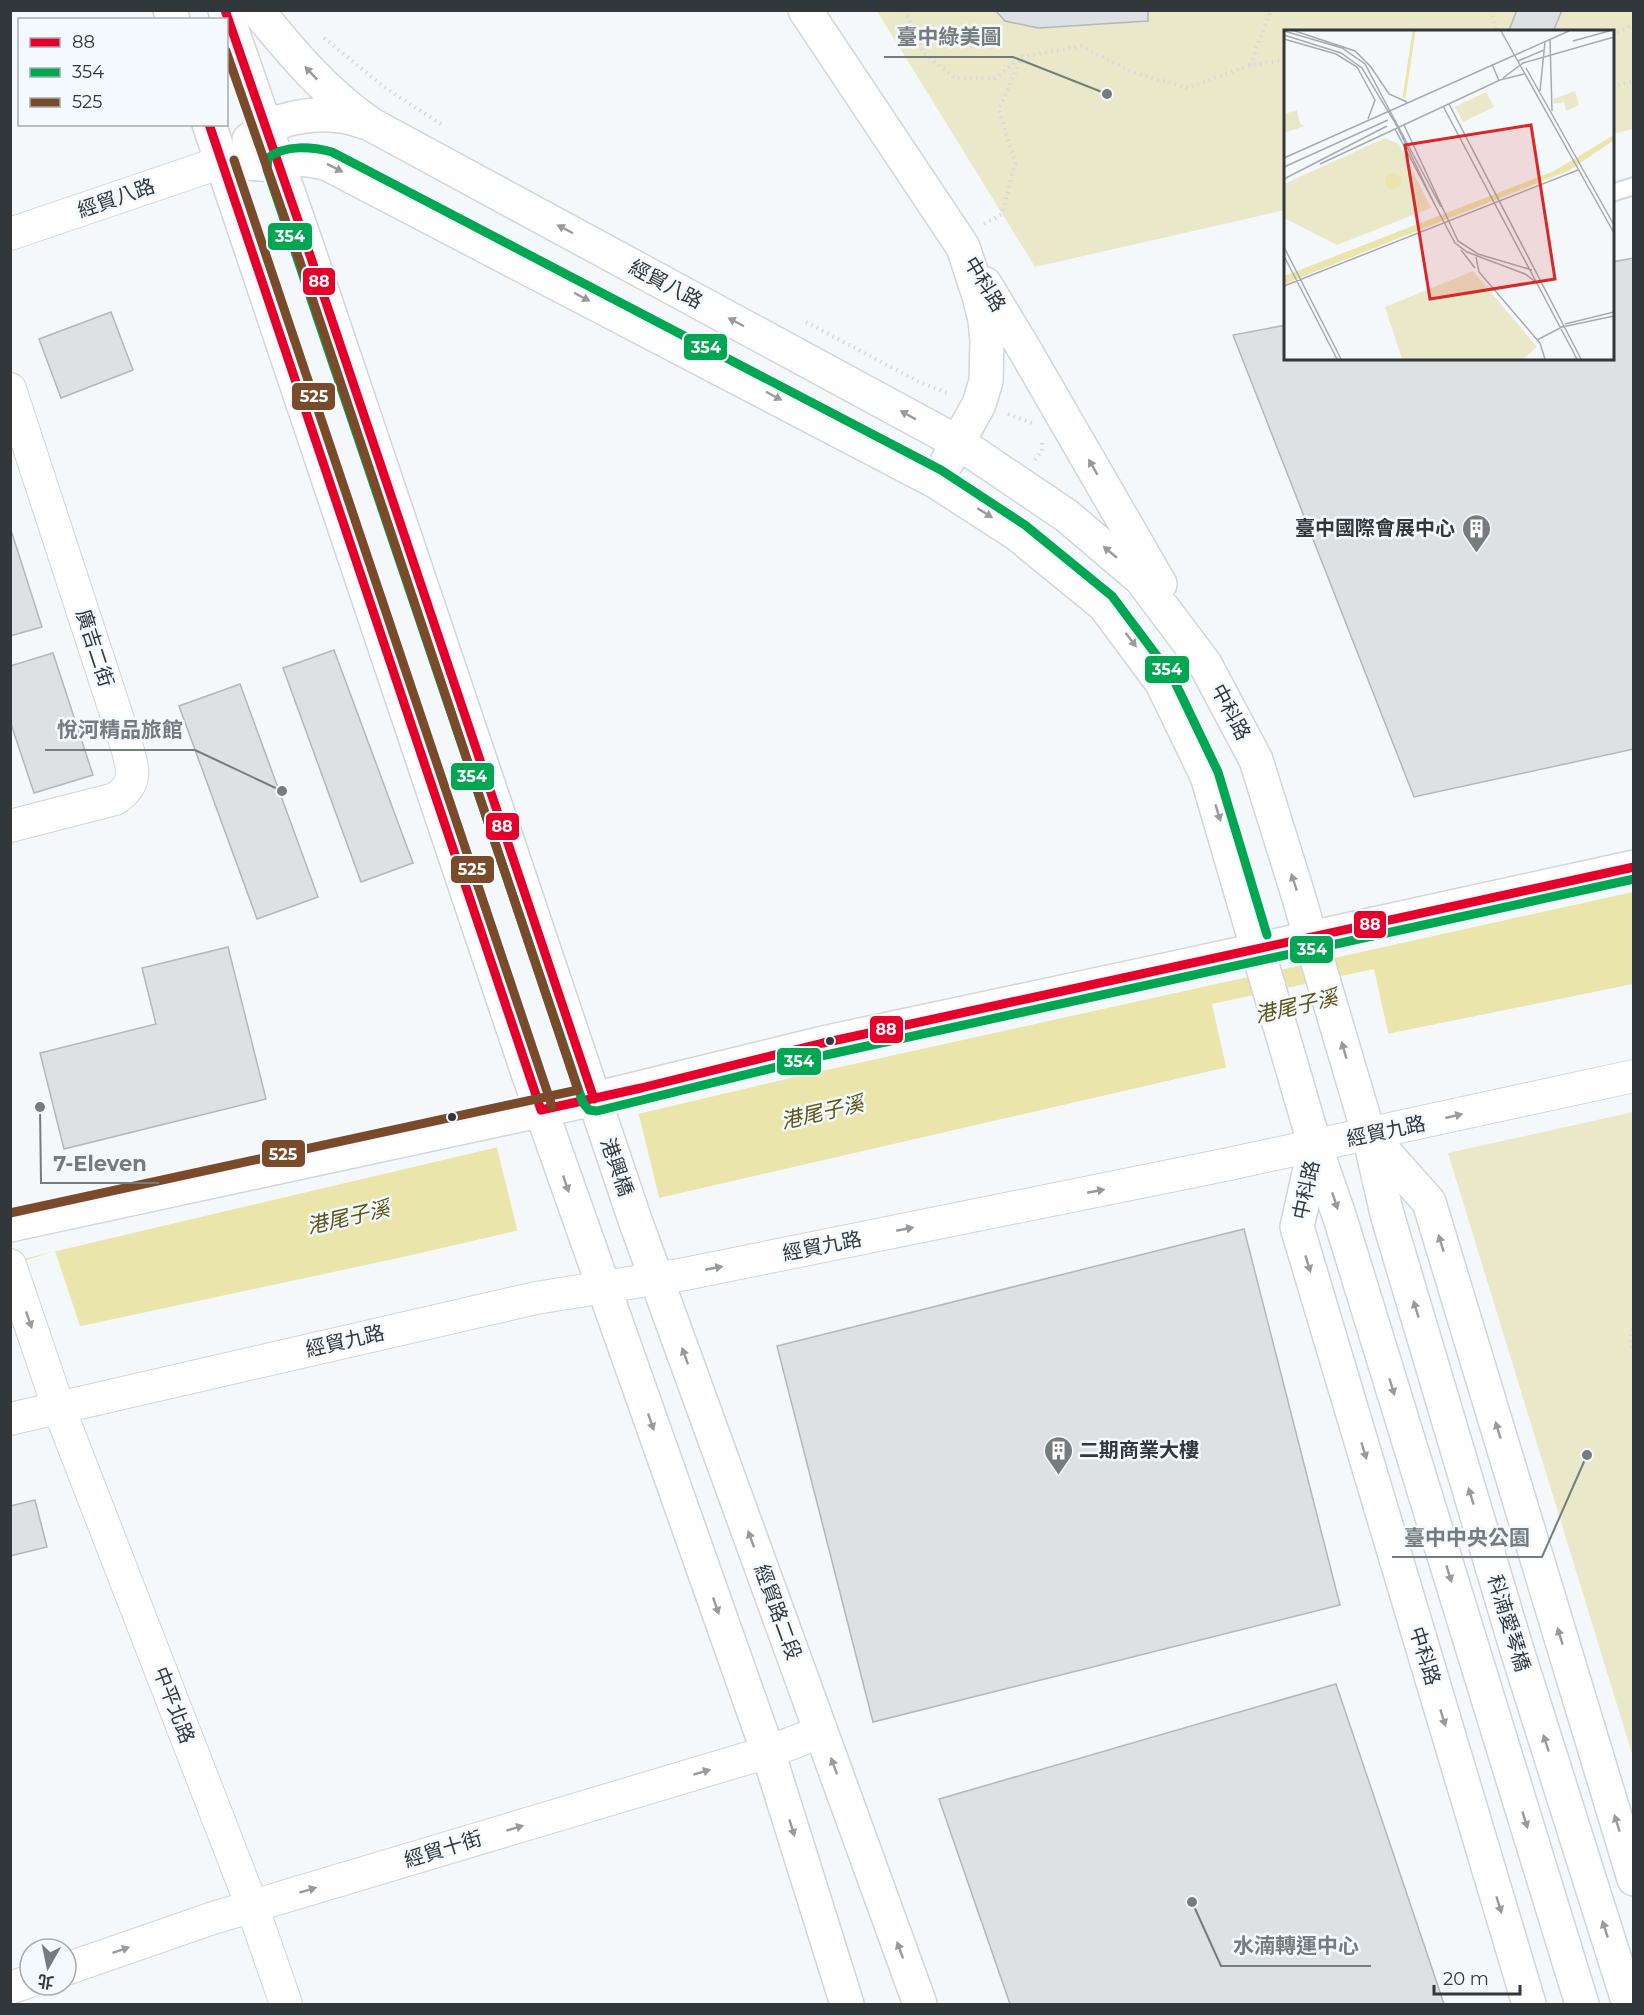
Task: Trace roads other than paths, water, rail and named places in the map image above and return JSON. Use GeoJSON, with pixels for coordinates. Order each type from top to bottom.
{"type":"FeatureCollection","features":[{"type":"Feature","properties":{"kind":"street","name":"經貿八路"},"geometry":{"type":"LineString","coordinates":[[257,10],[327,90],[372,125],[959,443]]}},
{"type":"Feature","properties":{"kind":"street","name":"中科路"},"geometry":{"type":"LineString","coordinates":[[805,10],[970,238],[1026,352],[1205,664],[1256,760],[1312,937],[1364,1120],[1429,1202],[1634,1879]]}},
{"type":"Feature","properties":{"kind":"street"},"geometry":{"type":"LineString","coordinates":[[228,19],[596,1106]]}},
{"type":"Feature","properties":{"kind":"street","name":"經貿八路"},"geometry":{"type":"LineString","coordinates":[[10,234],[222,162],[266,127],[324,114],[342,115],[372,125]]}},
{"type":"Feature","properties":{"kind":"street"},"geometry":{"type":"LineString","coordinates":[[210,126],[544,1121],[584,1236],[605,1287],[768,1752],[847,2004]]}},
{"type":"Feature","properties":{"kind":"street","name":"經貿八路"},"geometry":{"type":"LineString","coordinates":[[222,162],[278,165],[302,159],[326,163],[935,482]]}},
{"type":"Feature","properties":{"kind":"street","name":"中科路"},"geometry":{"type":"LineString","coordinates":[[970,238],[985,320],[988,356],[986,381],[979,404],[935,482],[1017,534],[1104,604],[1162,683],[1207,776],[1315,1146],[1297,1227],[1529,2004]]}},
{"type":"Feature","properties":{"kind":"street","name":"廣吉二街"},"geometry":{"type":"LineString","coordinates":[[10,389],[126,744],[132,765],[132,782],[126,791],[115,799],[10,826]]}},
{"type":"Feature","properties":{"kind":"street","name":"中科路"},"geometry":{"type":"LineString","coordinates":[[959,443],[1067,516],[1141,579],[1205,664]]}},
{"type":"Feature","properties":{"kind":"street"},"geometry":{"type":"LineString","coordinates":[[10,1225],[544,1121],[823,1043],[1634,867]]}},
{"type":"Feature","properties":{"kind":"street","name":"經貿九路"},"geometry":{"type":"LineString","coordinates":[[10,1419],[58,1406],[536,1298],[657,1279],[1315,1146],[1364,1120],[1634,1076]]}},
{"type":"Feature","properties":{"kind":"street","name":"港興橋"},"geometry":{"type":"LineString","coordinates":[[596,1106],[635,1220]]}},
{"type":"Feature","properties":{"kind":"street","name":"科湳愛琴橋"},"geometry":{"type":"LineString","coordinates":[[1364,1120],[1387,1214],[1513,1635],[1629,2004]]}},
{"type":"Feature","properties":{"kind":"street"},"geometry":{"type":"LineString","coordinates":[[1315,1146],[1344,1229],[1582,2004]]}},
{"type":"Feature","properties":{"kind":"street","name":"經貿路二段"},"geometry":{"type":"LineString","coordinates":[[635,1220],[920,2004]]}},
{"type":"Feature","properties":{"kind":"street","name":"中平北路"},"geometry":{"type":"LineString","coordinates":[[10,1264],[58,1406],[252,1906],[286,2004]]}},
{"type":"Feature","properties":{"kind":"street","name":"經貿十街"},"geometry":{"type":"LineString","coordinates":[[78,1965],[252,1906],[768,1752],[821,1732]]}},
{"type":"Feature","properties":{"kind":"lane"},"geometry":{"type":"LineString","coordinates":[[1622,190],[1634,202]]}},
{"type":"Feature","properties":{"kind":"water","name":"港尾子溪"},"geometry":{"type":"Polygon","coordinates":[[[1633,892],[1633,984],[1254,1061],[403,1257],[11,1341],[10,1262],[795,1077],[1633,892]]]}},
{"type":"Feature","properties":{"kind":"place","name":"臺中綠美圖"},"geometry":{"type":"Point","coordinates":[1107,94]}},
{"type":"Feature","properties":{"kind":"place","name":"臺中國際會展中心"},"geometry":{"type":"Point","coordinates":[1476,554]}},
{"type":"Feature","properties":{"kind":"place","name":"悅河精品旅館"},"geometry":{"type":"Point","coordinates":[282,791]}},
{"type":"Feature","properties":{"kind":"place","name":"7-Eleven"},"geometry":{"type":"Point","coordinates":[40,1107]}},
{"type":"Feature","properties":{"kind":"place","name":"臺中中央公園"},"geometry":{"type":"Point","coordinates":[1587,1455]}},
{"type":"Feature","properties":{"kind":"place","name":"二期商業大樓"},"geometry":{"type":"Point","coordinates":[1058,1476]}},
{"type":"Feature","properties":{"kind":"place","name":"水湳轉運中心"},"geometry":{"type":"Point","coordinates":[1192,1902]}}]}
